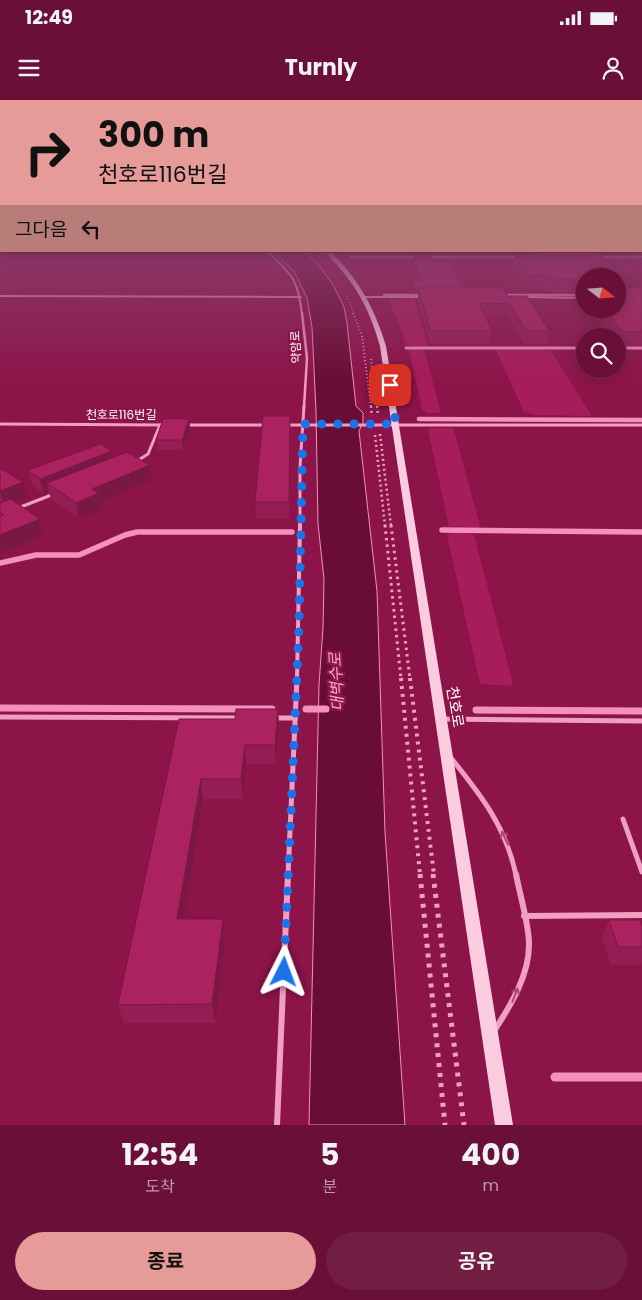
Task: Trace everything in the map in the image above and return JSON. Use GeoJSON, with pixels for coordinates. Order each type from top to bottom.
{"type":"FeatureCollection","features":[{"type":"Feature","properties":{"kind":"street","name":"천호로"},"geometry":{"type":"LineString","coordinates":[[358,288],[365,297],[376,321],[383,346],[504,1125]]}},
{"type":"Feature","properties":{"kind":"lane","name":"약암로"},"geometry":{"type":"LineString","coordinates":[[296,288],[300,297],[307,358],[305,424]]}},
{"type":"Feature","properties":{"kind":"lane"},"geometry":{"type":"LineString","coordinates":[[0,296],[300,297]]}},
{"type":"Feature","properties":{"kind":"lane"},"geometry":{"type":"LineString","coordinates":[[365,297],[431,297]]}},
{"type":"Feature","properties":{"kind":"lane"},"geometry":{"type":"LineString","coordinates":[[517,298],[576,298]]}},
{"type":"Feature","properties":{"kind":"lane","name":"천호로116번길"},"geometry":{"type":"LineString","coordinates":[[0,424],[170,425]]}},
{"type":"Feature","properties":{"kind":"lane"},"geometry":{"type":"LineString","coordinates":[[180,425],[274,424]]}},
{"type":"Feature","properties":{"kind":"lane"},"geometry":{"type":"LineString","coordinates":[[284,424],[642,425]]}},
{"type":"Feature","properties":{"kind":"lane"},"geometry":{"type":"LineString","coordinates":[[276,1125],[301,571],[300,477],[305,424]]}},
{"type":"Feature","properties":{"kind":"lane"},"geometry":{"type":"LineString","coordinates":[[132,463],[146,457],[160,425]]}},
{"type":"Feature","properties":{"kind":"lane"},"geometry":{"type":"LineString","coordinates":[[15,509],[62,491]]}},
{"type":"Feature","properties":{"kind":"lane"},"geometry":{"type":"LineString","coordinates":[[0,717],[246,718]]}},
{"type":"Feature","properties":{"kind":"lane"},"geometry":{"type":"LineString","coordinates":[[265,718],[295,718]]}},
{"type":"Feature","properties":{"kind":"lane"},"geometry":{"type":"LineString","coordinates":[[441,719],[642,720]]}},
{"type":"Feature","properties":{"kind":"lane"},"geometry":{"type":"LineString","coordinates":[[446,753],[485,801],[506,840],[511,852],[529,941],[529,954],[508,1010],[490,1036]]}},
{"type":"Feature","properties":{"kind":"lane"},"geometry":{"type":"LineString","coordinates":[[624,819],[642,872]]}},
{"type":"Feature","properties":{"kind":"lane"},"geometry":{"type":"LineString","coordinates":[[524,916],[642,915]]}},
{"type":"Feature","properties":{"kind":"path"},"geometry":{"type":"LineString","coordinates":[[360,316],[345,288],[362,336],[400,669],[445,1125]]}},
{"type":"Feature","properties":{"kind":"path"},"geometry":{"type":"LineString","coordinates":[[363,324],[368,339]]}},
{"type":"Feature","properties":{"kind":"path"},"geometry":{"type":"LineString","coordinates":[[370,354],[464,1125]]}},
{"type":"Feature","properties":{"kind":"shaded area"},"geometry":{"type":"Polygon","coordinates":[[[414,298],[428,346],[406,345],[388,299],[414,298]]]}},
{"type":"Feature","properties":{"kind":"shaded area"},"geometry":{"type":"Polygon","coordinates":[[[410,349],[424,349],[441,413],[427,413],[422,409],[410,349]]]}},
{"type":"Feature","properties":{"kind":"shaded area"},"geometry":{"type":"Polygon","coordinates":[[[538,349],[551,351],[592,416],[536,415],[524,412],[496,350],[538,349]]]}},
{"type":"Feature","properties":{"kind":"shaded area"},"geometry":{"type":"Polygon","coordinates":[[[432,428],[452,428],[454,430],[480,526],[478,528],[449,526],[428,430],[432,428]]]}},
{"type":"Feature","properties":{"kind":"shaded area"},"geometry":{"type":"Polygon","coordinates":[[[452,532],[474,535],[513,684],[509,686],[480,684],[447,535],[452,532]]]}},
{"type":"Feature","properties":{"kind":"water","name":"대벽수로"},"geometry":{"type":"Polygon","coordinates":[[[302,288],[334,288],[344,307],[356,406],[363,413],[363,422],[359,431],[377,591],[385,832],[405,1125],[309,1125],[319,685],[324,579],[318,524],[312,327],[307,298],[302,288]]]}},
{"type":"Feature","properties":{"kind":"building"},"geometry":{"type":"Polygon","coordinates":[[[418,288],[503,288],[508,296],[527,296],[549,331],[526,331],[510,304],[479,303],[492,331],[431,331],[418,288]]]}},
{"type":"Feature","properties":{"kind":"building"},"geometry":{"type":"Polygon","coordinates":[[[626,288],[642,288],[642,332],[626,332],[626,328],[620,328],[611,318],[626,318],[626,288]]]}},
{"type":"Feature","properties":{"kind":"building"},"geometry":{"type":"Polygon","coordinates":[[[263,416],[290,416],[289,502],[255,502],[263,416]]]}},
{"type":"Feature","properties":{"kind":"building"},"geometry":{"type":"Polygon","coordinates":[[[163,419],[189,419],[182,440],[156,440],[163,419]]]}},
{"type":"Feature","properties":{"kind":"building"},"geometry":{"type":"Polygon","coordinates":[[[101,444],[112,451],[40,479],[28,470],[101,444]]]}},
{"type":"Feature","properties":{"kind":"building"},"geometry":{"type":"Polygon","coordinates":[[[127,452],[150,465],[92,489],[99,493],[76,503],[47,483],[127,452]]]}},
{"type":"Feature","properties":{"kind":"building"},"geometry":{"type":"Polygon","coordinates":[[[0,468],[23,482],[0,491],[0,468]]]}},
{"type":"Feature","properties":{"kind":"building"},"geometry":{"type":"Polygon","coordinates":[[[11,499],[40,519],[0,535],[0,516],[4,515],[0,512],[0,503],[11,499]]]}},
{"type":"Feature","properties":{"kind":"building"},"geometry":{"type":"Polygon","coordinates":[[[236,709],[278,709],[275,745],[245,745],[241,779],[201,779],[177,919],[223,919],[212,1004],[118,1005],[179,719],[235,719],[236,709]]]}},
{"type":"Feature","properties":{"kind":"building"},"geometry":{"type":"Polygon","coordinates":[[[609,920],[640,920],[642,926],[642,947],[618,947],[609,920]]]}},
{"type":"Feature","properties":{"kind":"waterway"},"geometry":{"type":"LineString","coordinates":[[384,295],[425,295]]}},
{"type":"Feature","properties":{"kind":"waterway"},"geometry":{"type":"LineString","coordinates":[[500,295],[576,295]]}},
{"type":"Feature","properties":{"kind":"waterway"},"geometry":{"type":"LineString","coordinates":[[406,348],[576,348]]}},
{"type":"Feature","properties":{"kind":"waterway"},"geometry":{"type":"LineString","coordinates":[[626,348],[642,348]]}},
{"type":"Feature","properties":{"kind":"waterway"},"geometry":{"type":"LineString","coordinates":[[419,419],[642,420]]}},
{"type":"Feature","properties":{"kind":"waterway"},"geometry":{"type":"LineString","coordinates":[[442,530],[642,532]]}},
{"type":"Feature","properties":{"kind":"waterway"},"geometry":{"type":"LineString","coordinates":[[0,563],[36,555],[79,555],[125,535],[137,532],[292,532]]}},
{"type":"Feature","properties":{"kind":"waterway"},"geometry":{"type":"LineString","coordinates":[[0,708],[272,709]]}},
{"type":"Feature","properties":{"kind":"waterway","name":"대벽수로"},"geometry":{"type":"LineString","coordinates":[[306,709],[326,709]]}},
{"type":"Feature","properties":{"kind":"waterway"},"geometry":{"type":"LineString","coordinates":[[476,710],[642,711]]}},
{"type":"Feature","properties":{"kind":"waterway"},"geometry":{"type":"LineString","coordinates":[[555,1077],[642,1077]]}},
{"type":"Feature","properties":{"kind":"route"},"geometry":{"type":"LineString","coordinates":[[284,972],[299,628],[301,562],[300,467],[303,424],[396,424],[390,385]]}}]}
